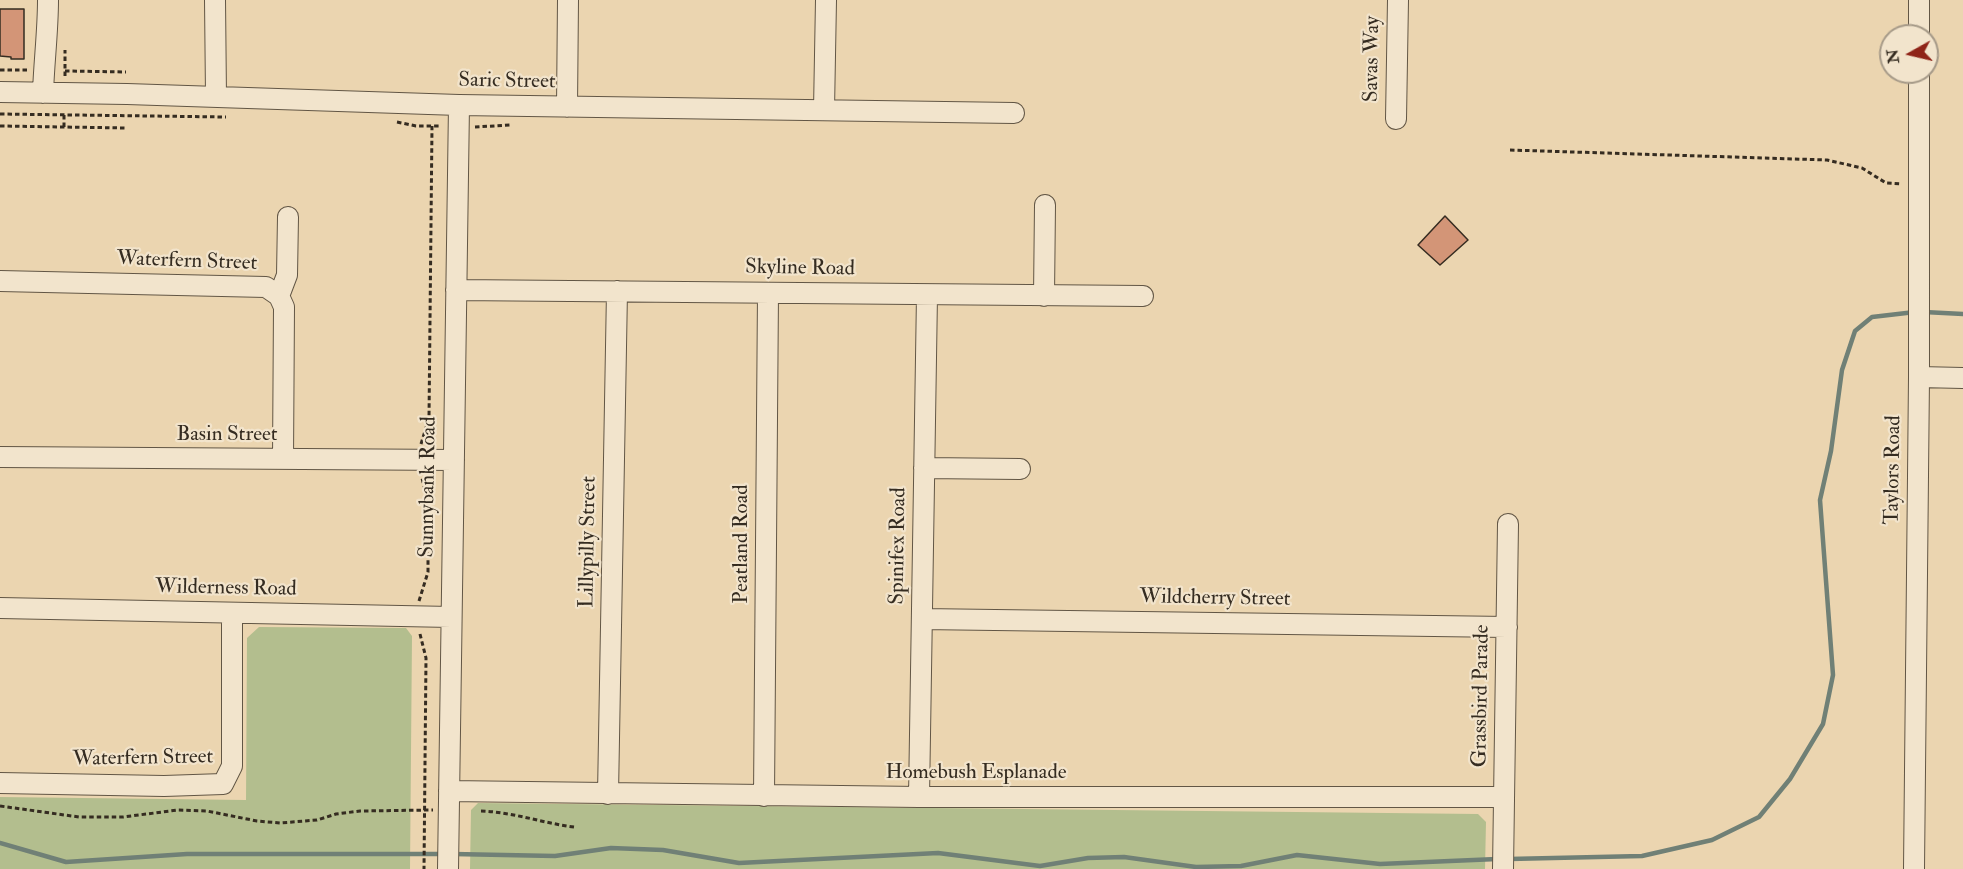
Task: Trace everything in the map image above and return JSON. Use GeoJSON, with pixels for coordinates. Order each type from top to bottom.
{"type":"FeatureCollection","features":[{"type":"Feature","properties":{"kind":"street"},"geometry":{"type":"LineString","coordinates":[[48,0],[56,42],[52,70],[53,93]]}},
{"type":"Feature","properties":{"kind":"street"},"geometry":{"type":"LineString","coordinates":[[215,0],[216,96]]}},
{"type":"Feature","properties":{"kind":"street"},"geometry":{"type":"LineString","coordinates":[[567,107],[568,0]]}},
{"type":"Feature","properties":{"kind":"street"},"geometry":{"type":"LineString","coordinates":[[824,110],[826,0]]}},
{"type":"Feature","properties":{"kind":"street","name":"Savas Way"},"geometry":{"type":"LineString","coordinates":[[1396,119],[1398,0]]}},
{"type":"Feature","properties":{"kind":"street"},"geometry":{"type":"LineString","coordinates":[[1919,0],[1919,24]]}},
{"type":"Feature","properties":{"kind":"street","name":"Taylors Road"},"geometry":{"type":"LineString","coordinates":[[1914,869],[1919,84]]}},
{"type":"Feature","properties":{"kind":"street","name":"Saric Street"},"geometry":{"type":"LineString","coordinates":[[0,92],[216,96],[459,105],[1014,113]]}},
{"type":"Feature","properties":{"kind":"street","name":"Sunnybank Road"},"geometry":{"type":"LineString","coordinates":[[448,869],[459,105]]}},
{"type":"Feature","properties":{"kind":"street"},"geometry":{"type":"LineString","coordinates":[[1044,296],[1045,205]]}},
{"type":"Feature","properties":{"kind":"street"},"geometry":{"type":"LineString","coordinates":[[279,296],[287,275],[288,217]]}},
{"type":"Feature","properties":{"kind":"street","name":"Waterfern Street"},"geometry":{"type":"LineString","coordinates":[[0,281],[266,287],[279,296],[284,307],[283,459]]}},
{"type":"Feature","properties":{"kind":"street","name":"Skyline Road"},"geometry":{"type":"LineString","coordinates":[[456,290],[1143,296]]}},
{"type":"Feature","properties":{"kind":"street","name":"Lillypilly Street"},"geometry":{"type":"LineString","coordinates":[[608,794],[617,291]]}},
{"type":"Feature","properties":{"kind":"street","name":"Peatland Road"},"geometry":{"type":"LineString","coordinates":[[764,796],[768,293]]}},
{"type":"Feature","properties":{"kind":"street","name":"Spinifex Road"},"geometry":{"type":"LineString","coordinates":[[919,797],[927,295]]}},
{"type":"Feature","properties":{"kind":"street"},"geometry":{"type":"LineString","coordinates":[[1918,377],[1963,378]]}},
{"type":"Feature","properties":{"kind":"street","name":"Basin Street"},"geometry":{"type":"LineString","coordinates":[[0,457],[454,460]]}},
{"type":"Feature","properties":{"kind":"street"},"geometry":{"type":"LineString","coordinates":[[924,468],[1020,469]]}},
{"type":"Feature","properties":{"kind":"street","name":"Grassbird Parade"},"geometry":{"type":"LineString","coordinates":[[1503,869],[1508,524]]}},
{"type":"Feature","properties":{"kind":"street","name":"Wilderness Road"},"geometry":{"type":"LineString","coordinates":[[0,609],[451,617]]}},
{"type":"Feature","properties":{"kind":"street","name":"Waterfern Street"},"geometry":{"type":"LineString","coordinates":[[0,783],[164,786],[223,783],[232,766],[232,613]]}},
{"type":"Feature","properties":{"kind":"street","name":"Wildcherry Street"},"geometry":{"type":"LineString","coordinates":[[922,619],[1507,627]]}},
{"type":"Feature","properties":{"kind":"street","name":"Homebush Esplanade"},"geometry":{"type":"LineString","coordinates":[[449,800],[608,794],[919,797],[1504,797]]}},
{"type":"Feature","properties":{"kind":"path"},"geometry":{"type":"LineString","coordinates":[[56,42],[53,93],[64,127]]}},
{"type":"Feature","properties":{"kind":"path"},"geometry":{"type":"LineString","coordinates":[[0,126],[127,128]]}},
{"type":"Feature","properties":{"kind":"path"},"geometry":{"type":"LineString","coordinates":[[424,869],[426,658],[418,616],[419,597],[428,572],[428,503],[420,460],[421,446],[429,418],[432,126]]}},
{"type":"Feature","properties":{"kind":"path"},"geometry":{"type":"LineString","coordinates":[[1509,150],[1827,160],[1862,168],[1886,183],[1919,186]]}},
{"type":"Feature","properties":{"kind":"path"},"geometry":{"type":"LineString","coordinates":[[0,806],[79,817],[123,817],[178,810],[207,811],[280,823],[316,820],[336,814],[360,811],[425,810],[449,800],[574,827]]}},
{"type":"Feature","properties":{"kind":"green space"},"geometry":{"type":"Polygon","coordinates":[[[259,627],[406,628],[412,636],[410,869],[0,869],[0,797],[246,800],[247,638],[259,627]]]}},
{"type":"Feature","properties":{"kind":"green space"},"geometry":{"type":"Polygon","coordinates":[[[478,803],[1478,814],[1486,822],[1485,869],[470,869],[471,810],[478,803]]]}},
{"type":"Feature","properties":{"kind":"building"},"geometry":{"type":"Polygon","coordinates":[[[0,9],[24,9],[24,59],[0,56],[0,9]]]}},
{"type":"Feature","properties":{"kind":"building"},"geometry":{"type":"Polygon","coordinates":[[[1445,216],[1468,240],[1440,265],[1418,245],[1445,216]]]}},
{"type":"Feature","properties":{"kind":"waterway"},"geometry":{"type":"LineString","coordinates":[[1509,859],[1642,856],[1712,840],[1759,817],[1790,779],[1823,724],[1833,675],[1820,500],[1831,451],[1842,370],[1855,331],[1872,317],[1915,312]]}},
{"type":"Feature","properties":{"kind":"waterway"},"geometry":{"type":"LineString","coordinates":[[1924,312],[1963,314]]}},
{"type":"Feature","properties":{"kind":"waterway"},"geometry":{"type":"LineString","coordinates":[[0,843],[66,862],[187,854],[444,854]]}},
{"type":"Feature","properties":{"kind":"waterway"},"geometry":{"type":"LineString","coordinates":[[453,854],[555,856],[611,848],[663,850],[739,863],[938,853],[1040,866],[1088,858],[1124,857],[1196,867],[1241,866],[1297,855],[1380,864],[1497,859]]}}]}
